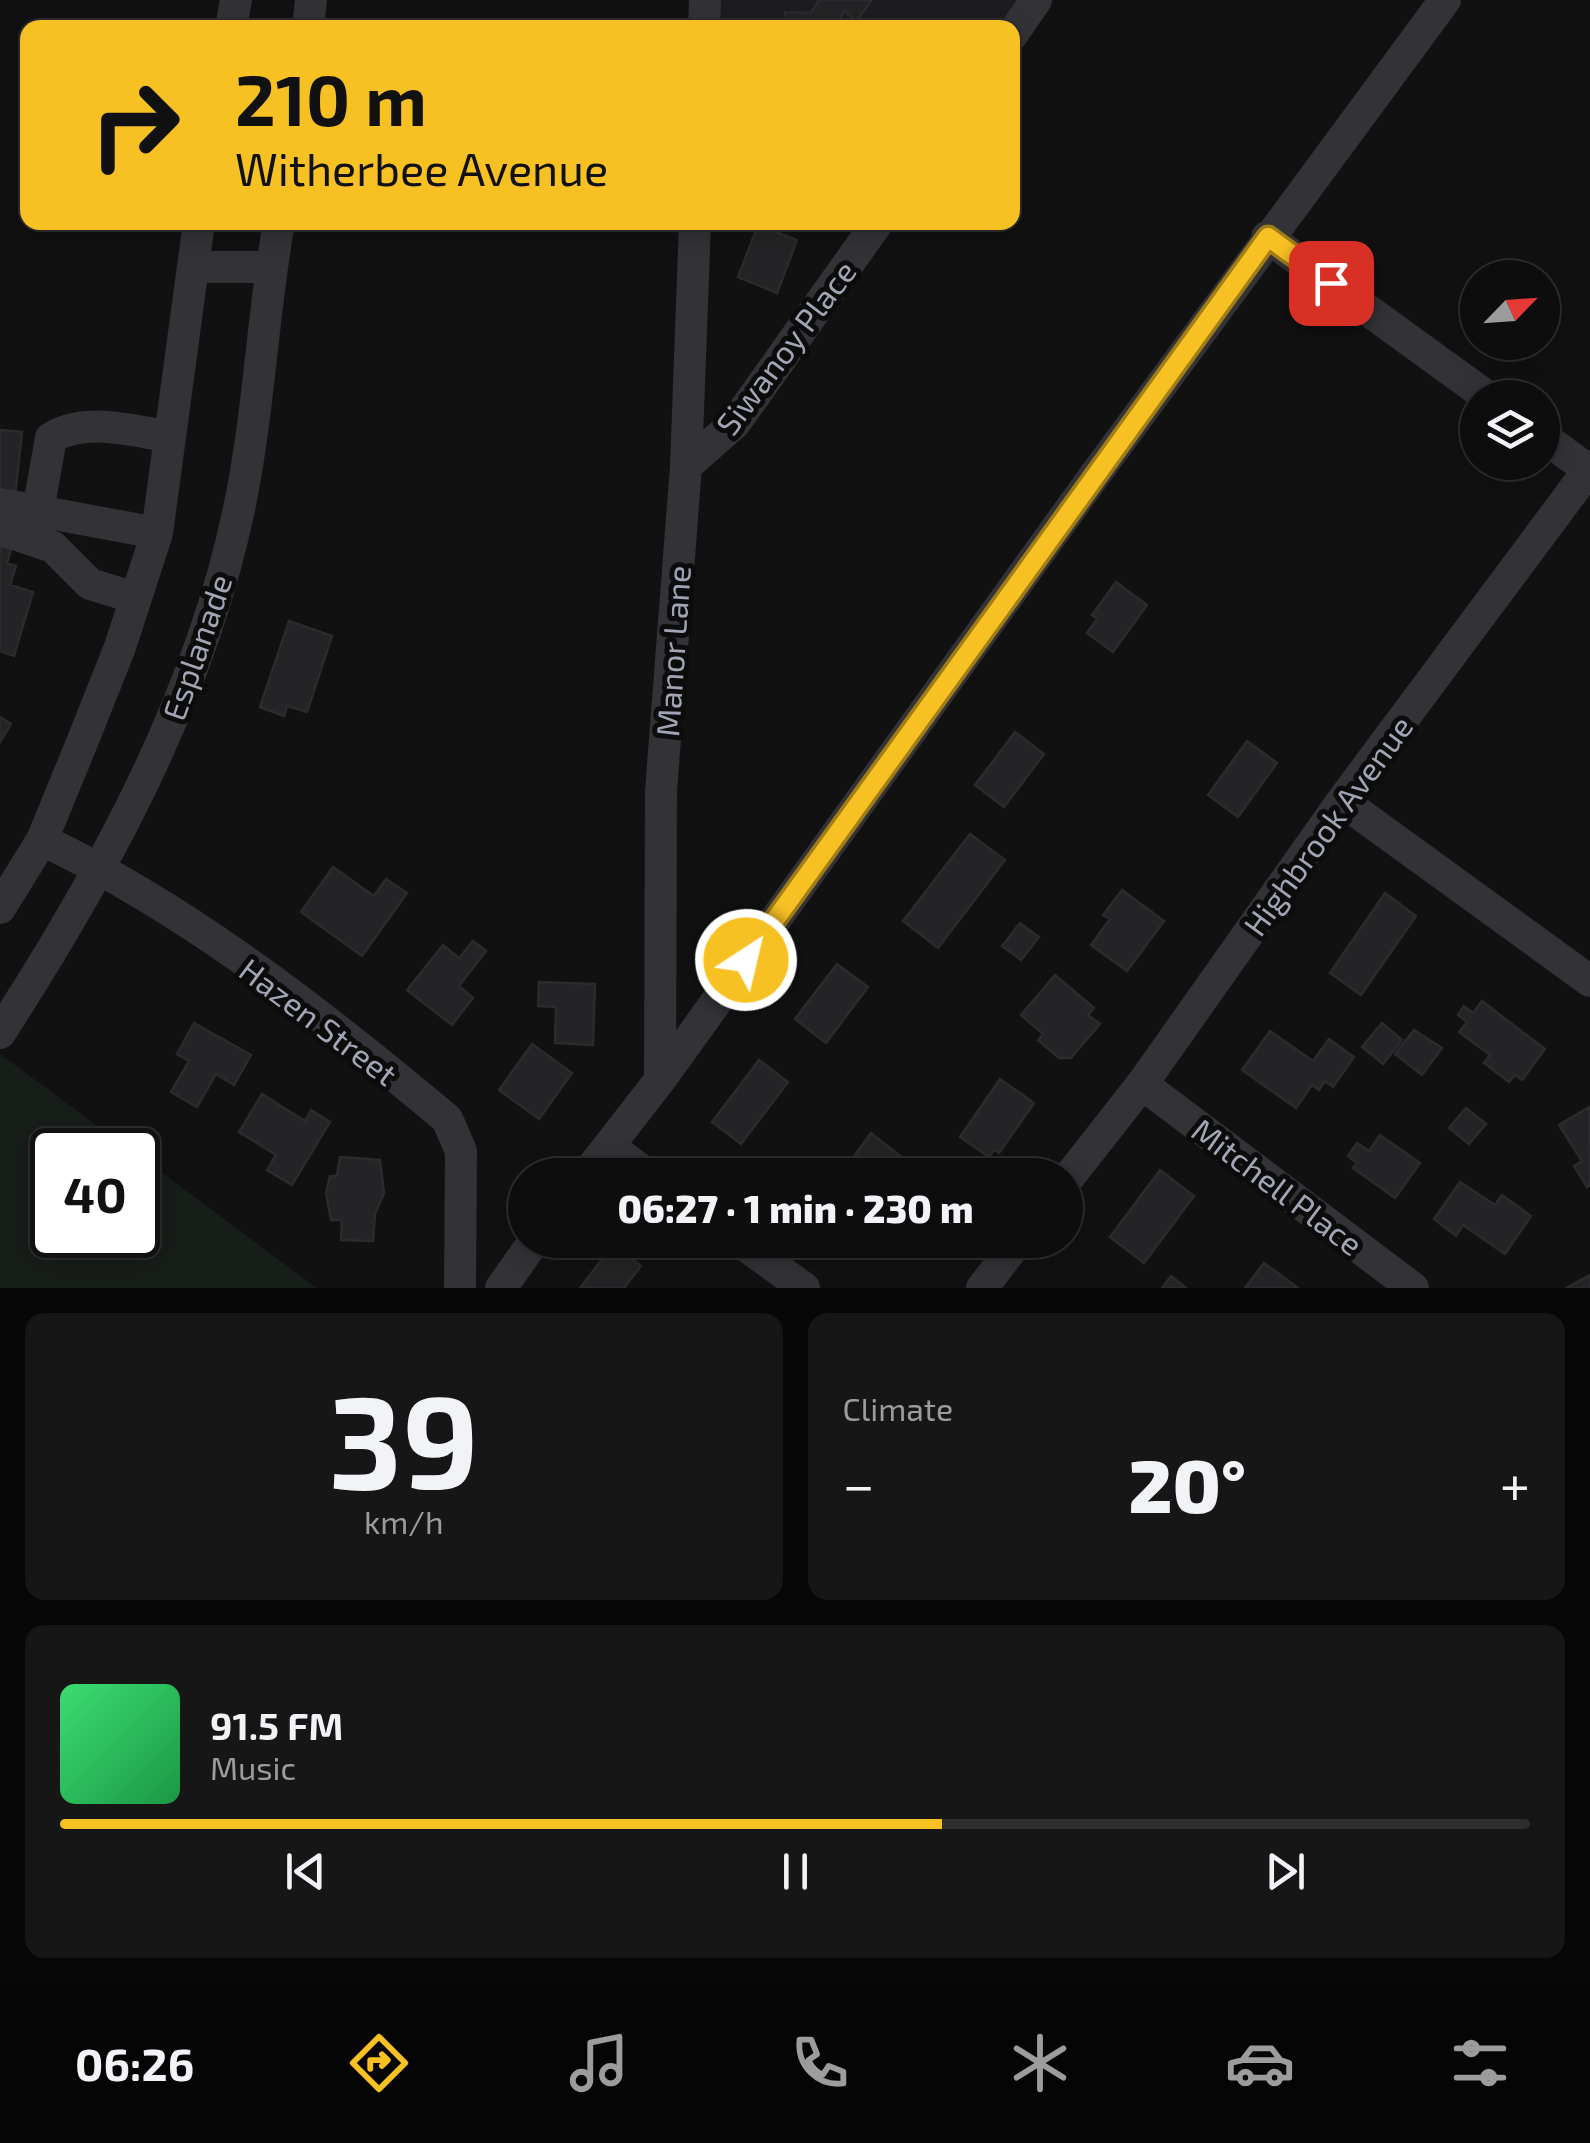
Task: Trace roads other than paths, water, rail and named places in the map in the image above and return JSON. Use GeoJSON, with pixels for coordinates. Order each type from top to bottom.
{"type":"FeatureCollection","features":[{"type":"Feature","properties":{"kind":"street"},"geometry":{"type":"LineString","coordinates":[[1020,23],[1036,0]]}},
{"type":"Feature","properties":{"kind":"street"},"geometry":{"type":"LineString","coordinates":[[599,1158],[660,1080],[1268,237],[1444,0]]}},
{"type":"Feature","properties":{"kind":"street"},"geometry":{"type":"LineString","coordinates":[[0,908],[42,840],[136,598],[157,533],[198,230]]}},
{"type":"Feature","properties":{"kind":"street","name":"Esplanade"},"geometry":{"type":"LineString","coordinates":[[0,1034],[11,990],[100,868],[175,716],[212,607],[238,513],[253,434],[278,230]]}},
{"type":"Feature","properties":{"kind":"street","name":"Manor Lane"},"geometry":{"type":"LineString","coordinates":[[660,1080],[662,791],[686,466],[695,230]]}},
{"type":"Feature","properties":{"kind":"street","name":"Siwanoy Place"},"geometry":{"type":"LineString","coordinates":[[686,466],[735,422],[872,230]]}},
{"type":"Feature","properties":{"kind":"street"},"geometry":{"type":"LineString","coordinates":[[1268,237],[1464,380]]}},
{"type":"Feature","properties":{"kind":"street"},"geometry":{"type":"LineString","coordinates":[[193,267],[271,267]]}},
{"type":"Feature","properties":{"kind":"street"},"geometry":{"type":"LineString","coordinates":[[38,511],[51,438],[59,433],[110,428],[170,437]]}},
{"type":"Feature","properties":{"kind":"street"},"geometry":{"type":"LineString","coordinates":[[1560,449],[1590,470]]}},
{"type":"Feature","properties":{"kind":"street","name":"Highbrook Avenue"},"geometry":{"type":"LineString","coordinates":[[1083,1159],[1142,1084],[1342,802],[1590,470]]}},
{"type":"Feature","properties":{"kind":"street"},"geometry":{"type":"LineString","coordinates":[[0,504],[157,533]]}},
{"type":"Feature","properties":{"kind":"street"},"geometry":{"type":"LineString","coordinates":[[0,529],[53,546],[90,584],[136,598]]}},
{"type":"Feature","properties":{"kind":"street"},"geometry":{"type":"LineString","coordinates":[[1342,802],[1590,980]]}},
{"type":"Feature","properties":{"kind":"street","name":"Hazen Street"},"geometry":{"type":"LineString","coordinates":[[42,840],[100,868],[255,972],[447,1120],[461,1151],[460,1288]]}},
{"type":"Feature","properties":{"kind":"street","name":"Mitchell Place"},"geometry":{"type":"LineString","coordinates":[[1142,1084],[1413,1288]]}},
{"type":"Feature","properties":{"kind":"street"},"geometry":{"type":"LineString","coordinates":[[608,1146],[625,1158]]}},
{"type":"Feature","properties":{"kind":"street"},"geometry":{"type":"LineString","coordinates":[[500,1288],[522,1258]]}},
{"type":"Feature","properties":{"kind":"street"},"geometry":{"type":"LineString","coordinates":[[763,1258],[804,1288]]}},
{"type":"Feature","properties":{"kind":"street"},"geometry":{"type":"LineString","coordinates":[[982,1288],[1005,1258]]}}]}
